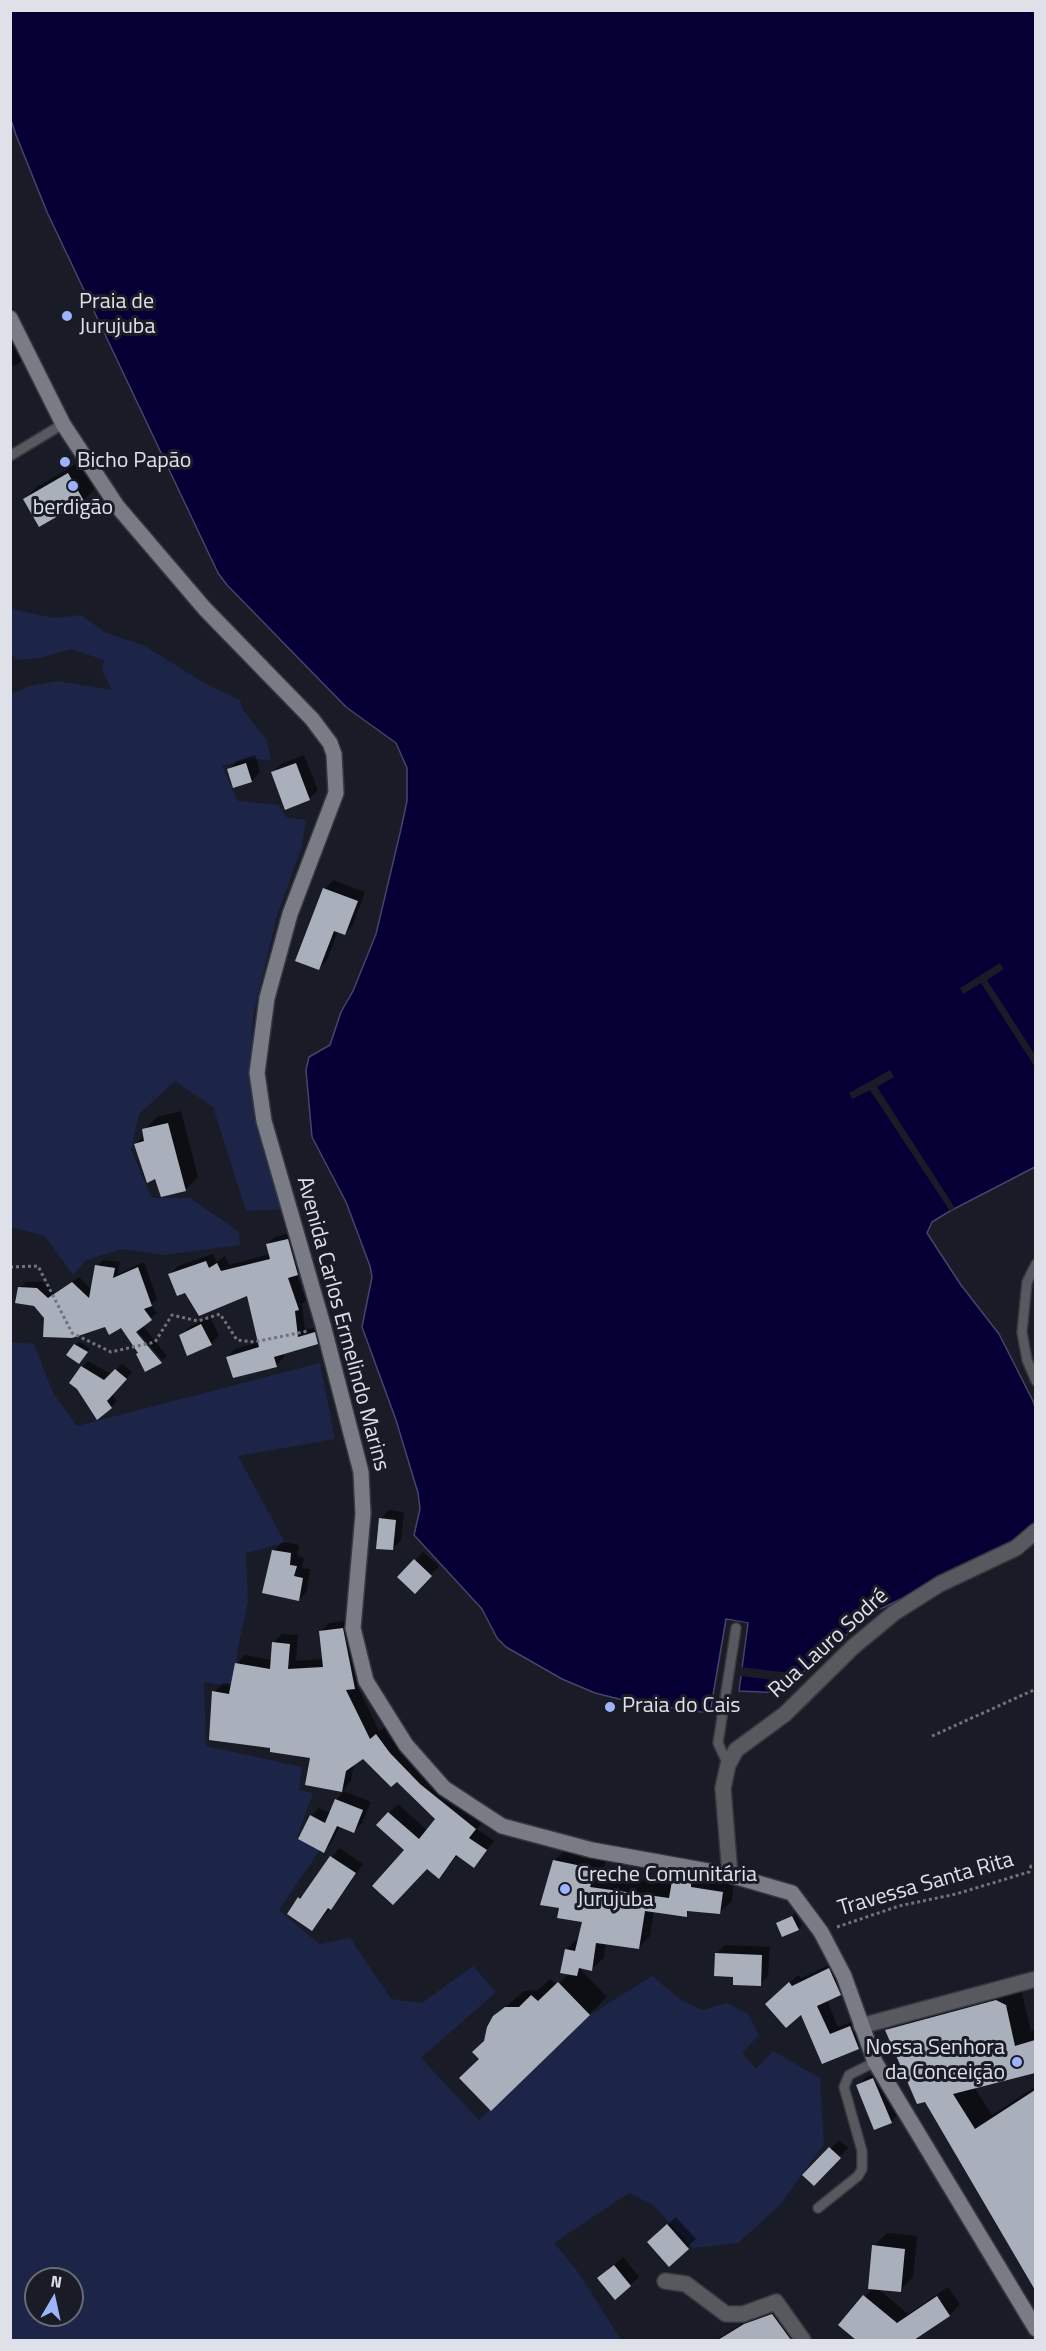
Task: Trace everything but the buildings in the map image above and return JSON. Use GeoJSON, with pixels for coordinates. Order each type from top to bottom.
{"type":"FeatureCollection","features":[{"type":"Feature","properties":{"kind":"street","name":"Avenida Carlos Ermelindo Marins"},"geometry":{"type":"LineString","coordinates":[[10,318],[63,424],[117,506],[205,609],[312,719],[330,742],[334,754],[336,793],[290,914],[267,998],[257,1072],[264,1121],[323,1325],[361,1472],[363,1514],[353,1628],[366,1681],[406,1745],[444,1788],[502,1826],[592,1850],[730,1875],[792,1893],[821,1932],[844,1976],[875,2062],[1035,2329]]}},
{"type":"Feature","properties":{"kind":"street","name":"Rua Lauro Sodré"},"geometry":{"type":"LineString","coordinates":[[730,1875],[723,1798],[728,1765],[744,1741],[785,1714],[884,1620],[919,1596],[1016,1548],[1035,1531]]}},
{"type":"Feature","properties":{"kind":"street"},"geometry":{"type":"LineString","coordinates":[[861,2026],[1035,1979]]}},
{"type":"Feature","properties":{"kind":"street"},"geometry":{"type":"LineString","coordinates":[[665,2281],[686,2284],[726,2314],[743,2314],[776,2302],[802,2340]]}},
{"type":"Feature","properties":{"kind":"lane"},"geometry":{"type":"LineString","coordinates":[[10,456],[63,424]]}},
{"type":"Feature","properties":{"kind":"lane"},"geometry":{"type":"LineString","coordinates":[[1035,1264],[1027,1282],[1022,1332],[1035,1381]]}},
{"type":"Feature","properties":{"kind":"lane"},"geometry":{"type":"LineString","coordinates":[[728,1765],[718,1743],[736,1628]]}},
{"type":"Feature","properties":{"kind":"lane"},"geometry":{"type":"LineString","coordinates":[[818,2208],[858,2176],[862,2169],[862,2151],[844,2087],[849,2075],[875,2062]]}},
{"type":"Feature","properties":{"kind":"path"},"geometry":{"type":"LineString","coordinates":[[10,1267],[39,1266],[72,1333],[111,1352],[155,1342],[172,1315],[198,1321],[220,1314],[237,1340],[254,1342],[323,1325]]}},
{"type":"Feature","properties":{"kind":"path"},"geometry":{"type":"LineString","coordinates":[[932,1736],[1035,1689]]}},
{"type":"Feature","properties":{"kind":"path","name":"Travessa Santa Rita"},"geometry":{"type":"LineString","coordinates":[[821,1932],[899,1906],[956,1894],[1029,1872],[1031,1866],[1035,1866]]}},
{"type":"Feature","properties":{"kind":"shaded area"},"geometry":{"type":"Polygon","coordinates":[[[11,11],[1035,11],[1035,1167],[932,1222],[927,1233],[961,1285],[999,1334],[1036,1409],[1035,1527],[1024,1539],[878,1610],[821,1655],[785,1693],[739,1691],[748,1623],[726,1619],[710,1713],[635,1703],[595,1693],[562,1679],[506,1647],[497,1638],[482,1609],[414,1535],[420,1509],[418,1493],[396,1420],[362,1327],[372,1277],[370,1266],[346,1202],[312,1137],[306,1070],[309,1057],[330,1045],[341,1012],[353,991],[376,934],[407,801],[407,768],[396,743],[346,707],[218,573],[47,212],[16,135],[11,120],[11,11]]]}},
{"type":"Feature","properties":{"kind":"shaded area"},"geometry":{"type":"Polygon","coordinates":[[[11,609],[53,618],[81,615],[106,633],[145,646],[204,683],[240,700],[243,710],[267,740],[271,761],[252,758],[222,766],[238,801],[279,805],[286,817],[306,820],[302,846],[277,916],[253,1016],[251,1081],[285,1209],[246,1211],[213,1107],[175,1081],[139,1114],[131,1150],[152,1198],[190,1198],[239,1232],[240,1245],[163,1255],[122,1249],[86,1260],[73,1275],[45,1236],[11,1227],[11,694],[29,686],[57,681],[112,690],[102,671],[104,660],[71,649],[39,658],[16,660],[11,652],[11,609]]]}},
{"type":"Feature","properties":{"kind":"shaded area"},"geometry":{"type":"Polygon","coordinates":[[[10,1342],[34,1344],[53,1393],[77,1426],[320,1363],[335,1439],[238,1456],[285,1543],[246,1553],[248,1602],[237,1652],[235,1688],[204,1682],[206,1746],[302,1767],[299,1790],[313,1793],[297,1838],[320,1850],[279,1910],[319,1944],[350,1938],[391,1999],[422,2003],[473,1966],[496,1992],[421,2058],[479,2120],[590,2015],[652,1976],[681,2000],[702,2010],[727,2003],[748,2014],[759,2035],[742,2053],[756,2069],[773,2051],[820,2078],[824,2144],[780,2205],[738,2243],[693,2248],[653,2205],[629,2193],[554,2243],[578,2272],[621,2340],[11,2340],[10,1342]]]}},
{"type":"Feature","properties":{"kind":"pier"},"geometry":{"type":"Polygon","coordinates":[[[1000,963],[1004,969],[987,980],[1035,1055],[1035,1067],[981,983],[963,994],[960,988],[1000,963]]]}},
{"type":"Feature","properties":{"kind":"pier"},"geometry":{"type":"Polygon","coordinates":[[[890,1070],[894,1077],[877,1087],[955,1208],[950,1211],[870,1090],[852,1099],[849,1093],[890,1070]]]}},
{"type":"Feature","properties":{"kind":"pier"},"geometry":{"type":"Polygon","coordinates":[[[727,1620],[747,1623],[741,1667],[790,1673],[790,1682],[740,1676],[737,1694],[745,1625],[728,1623],[716,1697],[727,1620]]]}},
{"type":"Feature","properties":{"kind":"place","name":"Praia de Jurujuba"},"geometry":{"type":"Point","coordinates":[67,316]}},
{"type":"Feature","properties":{"kind":"place","name":"Bicho Papão"},"geometry":{"type":"Point","coordinates":[65,462]}},
{"type":"Feature","properties":{"kind":"place","name":"berdigão"},"geometry":{"type":"Point","coordinates":[73,486]}},
{"type":"Feature","properties":{"kind":"place","name":"Praia do Cais"},"geometry":{"type":"Point","coordinates":[610,1707]}},
{"type":"Feature","properties":{"kind":"place","name":"Creche Comunitária Jurujuba"},"geometry":{"type":"Point","coordinates":[565,1889]}},
{"type":"Feature","properties":{"kind":"place","name":"Nossa Senhora da Conceição"},"geometry":{"type":"Point","coordinates":[1017,2062]}}]}
